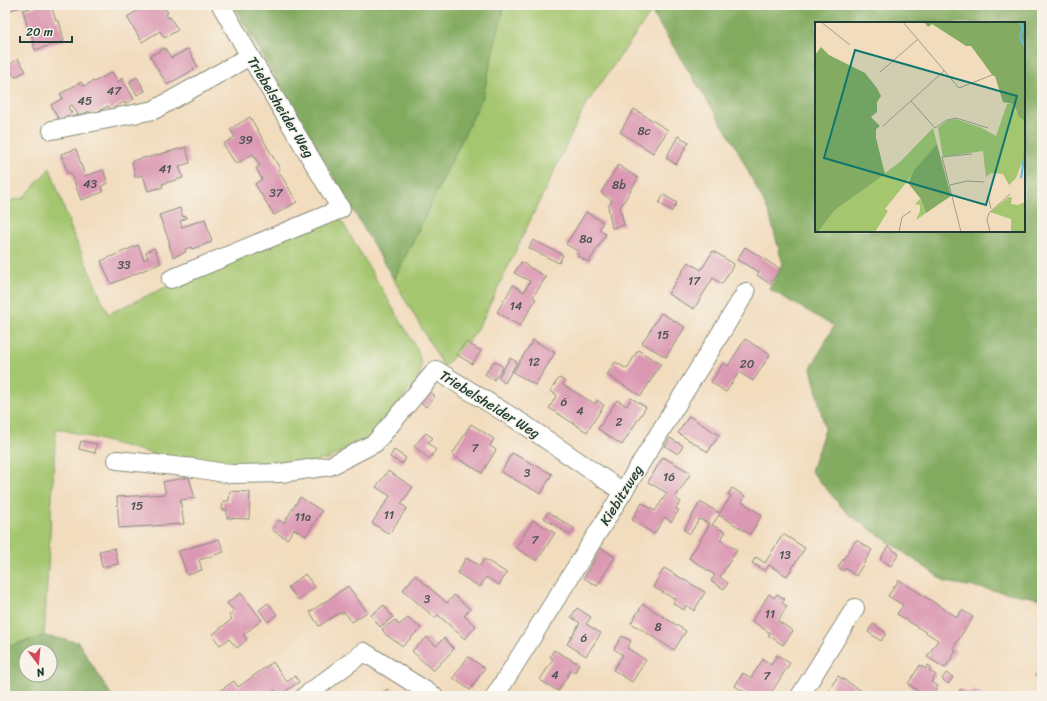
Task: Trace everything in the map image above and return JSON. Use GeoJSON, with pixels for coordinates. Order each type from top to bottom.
{"type":"FeatureCollection","features":[{"type":"Feature","properties":{"kind":"street","name":"Triebelsheider Weg"},"geometry":{"type":"LineString","coordinates":[[171,279],[341,209],[221,5]]}},
{"type":"Feature","properties":{"kind":"street"},"geometry":{"type":"LineString","coordinates":[[52,130],[154,110],[250,56]]}},
{"type":"Feature","properties":{"kind":"street","name":"Kiebitzweg"},"geometry":{"type":"LineString","coordinates":[[495,696],[746,292]]}},
{"type":"Feature","properties":{"kind":"street","name":"Triebelsheider Weg"},"geometry":{"type":"LineString","coordinates":[[117,460],[194,468],[230,474],[281,473],[330,466],[375,443],[436,370],[525,425],[623,492]]}},
{"type":"Feature","properties":{"kind":"street"},"geometry":{"type":"LineString","coordinates":[[800,696],[856,608]]}},
{"type":"Feature","properties":{"kind":"street"},"geometry":{"type":"LineString","coordinates":[[305,696],[364,652],[434,696]]}},
{"type":"Feature","properties":{"kind":"green space"},"geometry":{"type":"Polygon","coordinates":[[[233,5],[504,5],[483,96],[394,280],[233,5]]]}},
{"type":"Feature","properties":{"kind":"green space"},"geometry":{"type":"Polygon","coordinates":[[[504,5],[656,5],[585,106],[483,319],[464,350],[459,351],[444,367],[394,280],[483,96],[504,5]]]}},
{"type":"Feature","properties":{"kind":"green space"},"geometry":{"type":"Polygon","coordinates":[[[656,5],[1042,5],[1042,599],[946,582],[846,512],[811,471],[825,429],[811,368],[834,326],[769,289],[783,265],[769,213],[735,145],[651,11],[656,5]]]}},
{"type":"Feature","properties":{"kind":"green space"},"geometry":{"type":"Polygon","coordinates":[[[50,168],[73,234],[108,314],[174,283],[337,213],[417,349],[421,362],[420,377],[371,438],[328,459],[281,467],[232,466],[154,454],[56,428],[44,636],[9,646],[5,640],[5,202],[23,198],[50,168]]]}},
{"type":"Feature","properties":{"kind":"green space"},"geometry":{"type":"Polygon","coordinates":[[[44,636],[78,642],[112,696],[5,696],[5,640],[9,646],[18,643],[18,683],[58,683],[58,643],[20,643],[44,636]]]}},
{"type":"Feature","properties":{"kind":"building"},"geometry":{"type":"Polygon","coordinates":[[[6,5],[24,5],[24,6],[8,11],[6,5]]]}},
{"type":"Feature","properties":{"kind":"building"},"geometry":{"type":"Polygon","coordinates":[[[42,5],[51,5],[56,21],[59,21],[64,41],[35,50],[30,29],[28,29],[23,10],[42,5]]]}},
{"type":"Feature","properties":{"kind":"building"},"geometry":{"type":"Polygon","coordinates":[[[147,5],[163,5],[168,13],[166,14],[168,18],[170,17],[178,30],[164,38],[160,31],[142,42],[127,17],[147,5]]]}},
{"type":"Feature","properties":{"kind":"building"},"geometry":{"type":"Polygon","coordinates":[[[165,48],[171,58],[188,49],[198,67],[167,85],[150,56],[165,48]]]}},
{"type":"Feature","properties":{"kind":"building"},"geometry":{"type":"Polygon","coordinates":[[[18,59],[26,71],[15,77],[8,66],[18,59]]]}},
{"type":"Feature","properties":{"kind":"building"},"geometry":{"type":"Polygon","coordinates":[[[112,72],[118,82],[122,79],[134,99],[125,104],[124,102],[110,110],[108,106],[91,115],[89,111],[79,116],[72,105],[68,107],[72,113],[59,120],[51,105],[63,98],[60,94],[81,82],[84,86],[112,72]]]}},
{"type":"Feature","properties":{"kind":"building"},"geometry":{"type":"Polygon","coordinates":[[[137,77],[145,91],[137,95],[129,82],[137,77]]]}},
{"type":"Feature","properties":{"kind":"building"},"geometry":{"type":"Polygon","coordinates":[[[634,109],[668,130],[653,153],[620,132],[634,109]]]}},
{"type":"Feature","properties":{"kind":"building"},"geometry":{"type":"Polygon","coordinates":[[[250,117],[297,202],[274,215],[255,184],[262,179],[256,168],[260,166],[253,154],[236,164],[223,144],[235,137],[230,129],[250,117]]]}},
{"type":"Feature","properties":{"kind":"building"},"geometry":{"type":"Polygon","coordinates":[[[678,136],[689,142],[676,164],[666,158],[678,136]]]}},
{"type":"Feature","properties":{"kind":"building"},"geometry":{"type":"Polygon","coordinates":[[[186,147],[190,163],[179,166],[183,178],[162,184],[163,187],[148,191],[143,175],[135,177],[132,161],[186,147]]]}},
{"type":"Feature","properties":{"kind":"building"},"geometry":{"type":"Polygon","coordinates":[[[76,149],[85,176],[103,170],[108,183],[101,186],[103,192],[81,200],[71,173],[68,174],[61,154],[76,149]]]}},
{"type":"Feature","properties":{"kind":"building"},"geometry":{"type":"Polygon","coordinates":[[[618,165],[638,178],[620,208],[624,225],[612,228],[608,207],[612,200],[601,193],[618,165]]]}},
{"type":"Feature","properties":{"kind":"building"},"geometry":{"type":"Polygon","coordinates":[[[664,195],[677,203],[672,211],[659,203],[664,195]]]}},
{"type":"Feature","properties":{"kind":"building"},"geometry":{"type":"Polygon","coordinates":[[[180,208],[183,217],[186,216],[187,218],[180,221],[182,227],[205,219],[212,242],[192,249],[191,247],[185,249],[186,252],[173,257],[170,243],[159,215],[180,208]]]}},
{"type":"Feature","properties":{"kind":"building"},"geometry":{"type":"Polygon","coordinates":[[[586,212],[603,222],[599,230],[606,234],[589,262],[577,256],[579,252],[566,244],[586,212]]]}},
{"type":"Feature","properties":{"kind":"building"},"geometry":{"type":"Polygon","coordinates":[[[533,240],[563,255],[559,263],[529,248],[533,240]]]}},
{"type":"Feature","properties":{"kind":"building"},"geometry":{"type":"Polygon","coordinates":[[[138,245],[144,260],[148,258],[146,252],[154,248],[161,263],[111,284],[101,261],[138,245]]]}},
{"type":"Feature","properties":{"kind":"building"},"geometry":{"type":"Polygon","coordinates":[[[745,247],[780,269],[770,284],[757,275],[759,272],[737,260],[745,247]]]}},
{"type":"Feature","properties":{"kind":"building"},"geometry":{"type":"Polygon","coordinates":[[[713,251],[734,264],[722,284],[713,278],[694,309],[668,294],[688,262],[701,270],[713,251]]]}},
{"type":"Feature","properties":{"kind":"building"},"geometry":{"type":"Polygon","coordinates":[[[521,262],[546,277],[533,297],[536,299],[520,326],[497,312],[513,285],[524,292],[530,281],[514,273],[521,262]]]}},
{"type":"Feature","properties":{"kind":"building"},"geometry":{"type":"Polygon","coordinates":[[[661,313],[685,327],[666,357],[642,343],[661,313]]]}},
{"type":"Feature","properties":{"kind":"building"},"geometry":{"type":"Polygon","coordinates":[[[745,339],[770,355],[753,381],[739,372],[726,392],[711,382],[723,363],[728,366],[745,339]]]}},
{"type":"Feature","properties":{"kind":"building"},"geometry":{"type":"Polygon","coordinates":[[[533,340],[555,353],[535,385],[513,372],[533,340]]]}},
{"type":"Feature","properties":{"kind":"building"},"geometry":{"type":"Polygon","coordinates":[[[466,342],[481,351],[472,364],[456,354],[466,342]]]}},
{"type":"Feature","properties":{"kind":"building"},"geometry":{"type":"Polygon","coordinates":[[[638,350],[661,364],[641,396],[607,375],[615,362],[627,369],[638,350]]]}},
{"type":"Feature","properties":{"kind":"building"},"geometry":{"type":"Polygon","coordinates":[[[510,358],[517,362],[505,383],[498,378],[510,358]]]}},
{"type":"Feature","properties":{"kind":"building"},"geometry":{"type":"Polygon","coordinates":[[[494,361],[503,367],[494,380],[485,374],[494,361]]]}},
{"type":"Feature","properties":{"kind":"building"},"geometry":{"type":"Polygon","coordinates":[[[559,378],[565,381],[563,385],[595,404],[597,400],[604,405],[587,432],[549,408],[557,395],[550,391],[559,378]]]}},
{"type":"Feature","properties":{"kind":"building"},"geometry":{"type":"Polygon","coordinates":[[[429,391],[435,396],[426,407],[420,402],[429,391]]]}},
{"type":"Feature","properties":{"kind":"building"},"geometry":{"type":"Polygon","coordinates":[[[631,398],[646,407],[622,445],[598,429],[617,400],[627,406],[631,398]]]}},
{"type":"Feature","properties":{"kind":"building"},"geometry":{"type":"Polygon","coordinates":[[[689,416],[719,435],[708,452],[678,433],[689,416]]]}},
{"type":"Feature","properties":{"kind":"building"},"geometry":{"type":"Polygon","coordinates":[[[471,424],[494,439],[490,446],[496,450],[482,473],[452,455],[471,424]]]}},
{"type":"Feature","properties":{"kind":"building"},"geometry":{"type":"Polygon","coordinates":[[[426,433],[433,438],[428,443],[436,450],[429,459],[414,446],[426,433]]]}},
{"type":"Feature","properties":{"kind":"building"},"geometry":{"type":"Polygon","coordinates":[[[670,438],[683,446],[678,454],[665,446],[670,438]]]}},
{"type":"Feature","properties":{"kind":"building"},"geometry":{"type":"Polygon","coordinates":[[[81,441],[97,444],[95,453],[79,449],[81,441]]]}},
{"type":"Feature","properties":{"kind":"building"},"geometry":{"type":"Polygon","coordinates":[[[394,450],[406,458],[402,464],[390,457],[394,450]]]}},
{"type":"Feature","properties":{"kind":"building"},"geometry":{"type":"Polygon","coordinates":[[[512,453],[552,474],[541,494],[501,472],[512,453]]]}},
{"type":"Feature","properties":{"kind":"building"},"geometry":{"type":"Polygon","coordinates":[[[663,457],[691,473],[675,498],[681,502],[675,509],[679,510],[671,522],[665,517],[654,534],[632,520],[642,503],[655,511],[667,493],[648,482],[663,457]]]}},
{"type":"Feature","properties":{"kind":"building"},"geometry":{"type":"Polygon","coordinates":[[[388,471],[413,487],[401,504],[407,508],[389,534],[372,523],[390,496],[376,487],[388,471]]]}},
{"type":"Feature","properties":{"kind":"building"},"geometry":{"type":"Polygon","coordinates":[[[189,477],[195,498],[180,500],[184,524],[119,528],[117,497],[166,494],[163,482],[189,477]]]}},
{"type":"Feature","properties":{"kind":"building"},"geometry":{"type":"Polygon","coordinates":[[[732,488],[745,496],[742,502],[762,515],[750,534],[719,515],[712,525],[726,532],[720,540],[737,550],[720,577],[728,583],[724,589],[711,581],[715,575],[689,558],[710,524],[699,519],[690,534],[684,530],[700,502],[720,513],[731,496],[728,494],[732,488]]]}},
{"type":"Feature","properties":{"kind":"building"},"geometry":{"type":"Polygon","coordinates":[[[230,491],[250,492],[249,519],[227,518],[227,510],[222,510],[223,501],[229,501],[230,491]]]}},
{"type":"Feature","properties":{"kind":"building"},"geometry":{"type":"Polygon","coordinates":[[[300,497],[322,511],[306,536],[294,529],[287,539],[272,530],[279,520],[284,523],[300,497]]]}},
{"type":"Feature","properties":{"kind":"building"},"geometry":{"type":"Polygon","coordinates":[[[548,512],[575,529],[570,535],[544,518],[548,512]]]}},
{"type":"Feature","properties":{"kind":"building"},"geometry":{"type":"Polygon","coordinates":[[[533,520],[555,533],[537,561],[516,548],[533,520]]]}},
{"type":"Feature","properties":{"kind":"building"},"geometry":{"type":"Polygon","coordinates":[[[783,534],[805,548],[787,576],[769,565],[765,571],[752,563],[756,557],[765,563],[783,534]]]}},
{"type":"Feature","properties":{"kind":"building"},"geometry":{"type":"Polygon","coordinates":[[[219,539],[224,552],[199,560],[202,570],[187,575],[179,551],[219,539]]]}},
{"type":"Feature","properties":{"kind":"building"},"geometry":{"type":"Polygon","coordinates":[[[856,540],[872,550],[856,576],[845,568],[844,571],[838,567],[856,540]]]}},
{"type":"Feature","properties":{"kind":"building"},"geometry":{"type":"Polygon","coordinates":[[[888,546],[899,554],[891,566],[880,559],[888,546]]]}},
{"type":"Feature","properties":{"kind":"building"},"geometry":{"type":"Polygon","coordinates":[[[115,548],[118,564],[102,567],[99,551],[115,548]]]}},
{"type":"Feature","properties":{"kind":"building"},"geometry":{"type":"Polygon","coordinates":[[[601,548],[615,557],[597,586],[584,578],[601,548]]]}},
{"type":"Feature","properties":{"kind":"building"},"geometry":{"type":"Polygon","coordinates":[[[466,558],[480,566],[484,559],[507,573],[499,585],[486,577],[480,587],[457,573],[466,558]]]}},
{"type":"Feature","properties":{"kind":"building"},"geometry":{"type":"Polygon","coordinates":[[[664,568],[705,592],[694,611],[686,605],[684,610],[673,603],[675,599],[653,587],[664,568]]]}},
{"type":"Feature","properties":{"kind":"building"},"geometry":{"type":"Polygon","coordinates":[[[305,574],[315,587],[298,600],[288,587],[305,574]]]}},
{"type":"Feature","properties":{"kind":"building"},"geometry":{"type":"Polygon","coordinates":[[[415,575],[447,603],[454,595],[470,609],[464,616],[476,626],[465,639],[438,615],[435,618],[403,590],[415,575]]]}},
{"type":"Feature","properties":{"kind":"building"},"geometry":{"type":"Polygon","coordinates":[[[899,580],[957,617],[962,610],[973,617],[953,648],[956,651],[945,668],[927,657],[938,640],[897,614],[903,605],[888,596],[899,580]]]}},
{"type":"Feature","properties":{"kind":"building"},"geometry":{"type":"Polygon","coordinates":[[[348,586],[367,612],[352,622],[345,613],[339,613],[319,626],[310,612],[348,586]]]}},
{"type":"Feature","properties":{"kind":"building"},"geometry":{"type":"Polygon","coordinates":[[[241,593],[262,620],[243,635],[247,640],[237,648],[229,639],[220,645],[212,635],[232,619],[229,615],[234,611],[227,603],[241,593]]]}},
{"type":"Feature","properties":{"kind":"building"},"geometry":{"type":"Polygon","coordinates":[[[769,594],[774,598],[777,594],[785,599],[782,603],[787,606],[778,621],[793,631],[783,645],[768,635],[770,633],[752,621],[769,594]]]}},
{"type":"Feature","properties":{"kind":"building"},"geometry":{"type":"Polygon","coordinates":[[[268,603],[277,614],[268,622],[259,610],[268,603]]]}},
{"type":"Feature","properties":{"kind":"building"},"geometry":{"type":"Polygon","coordinates":[[[643,604],[686,631],[674,650],[631,623],[643,604]]]}},
{"type":"Feature","properties":{"kind":"building"},"geometry":{"type":"Polygon","coordinates":[[[384,605],[393,617],[380,627],[371,615],[384,605]]]}},
{"type":"Feature","properties":{"kind":"building"},"geometry":{"type":"Polygon","coordinates":[[[577,608],[591,617],[586,624],[601,633],[586,656],[567,644],[580,623],[571,617],[577,608]]]}},
{"type":"Feature","properties":{"kind":"building"},"geometry":{"type":"Polygon","coordinates":[[[408,618],[421,628],[403,646],[386,635],[382,629],[395,620],[399,625],[408,618]]]}},
{"type":"Feature","properties":{"kind":"building"},"geometry":{"type":"Polygon","coordinates":[[[873,624],[886,633],[881,641],[868,632],[873,624]]]}},
{"type":"Feature","properties":{"kind":"building"},"geometry":{"type":"Polygon","coordinates":[[[622,636],[631,641],[627,648],[646,660],[632,682],[613,670],[623,655],[614,649],[622,636]]]}},
{"type":"Feature","properties":{"kind":"building"},"geometry":{"type":"Polygon","coordinates":[[[427,637],[436,646],[444,638],[454,649],[433,671],[412,651],[427,637]]]}},
{"type":"Feature","properties":{"kind":"building"},"geometry":{"type":"Polygon","coordinates":[[[554,650],[579,664],[575,672],[571,670],[558,691],[540,680],[553,659],[550,657],[554,650]]]}},
{"type":"Feature","properties":{"kind":"building"},"geometry":{"type":"Polygon","coordinates":[[[777,655],[790,663],[769,696],[751,696],[735,686],[743,673],[751,678],[763,659],[771,665],[777,655]]]}},
{"type":"Feature","properties":{"kind":"building"},"geometry":{"type":"Polygon","coordinates":[[[468,657],[485,668],[470,690],[453,678],[468,657]]]}},
{"type":"Feature","properties":{"kind":"building"},"geometry":{"type":"Polygon","coordinates":[[[273,662],[287,682],[295,676],[299,682],[279,696],[275,690],[267,696],[224,696],[220,691],[234,681],[238,687],[273,662]]]}},
{"type":"Feature","properties":{"kind":"building"},"geometry":{"type":"Polygon","coordinates":[[[1042,662],[1042,678],[1036,675],[1042,662]]]}},
{"type":"Feature","properties":{"kind":"building"},"geometry":{"type":"Polygon","coordinates":[[[920,665],[926,669],[928,665],[931,667],[929,671],[936,675],[931,682],[938,686],[931,696],[918,696],[916,694],[918,691],[908,684],[920,665]]]}},
{"type":"Feature","properties":{"kind":"building"},"geometry":{"type":"Polygon","coordinates":[[[946,673],[953,677],[948,684],[942,679],[946,673]]]}},
{"type":"Feature","properties":{"kind":"building"},"geometry":{"type":"Polygon","coordinates":[[[838,676],[865,693],[863,696],[825,696],[838,676]]]}},
{"type":"Feature","properties":{"kind":"building"},"geometry":{"type":"Polygon","coordinates":[[[387,689],[398,696],[382,696],[387,689]]]}},
{"type":"Feature","properties":{"kind":"building"},"geometry":{"type":"Polygon","coordinates":[[[960,689],[971,694],[972,690],[988,696],[957,696],[960,689]]]}}]}
